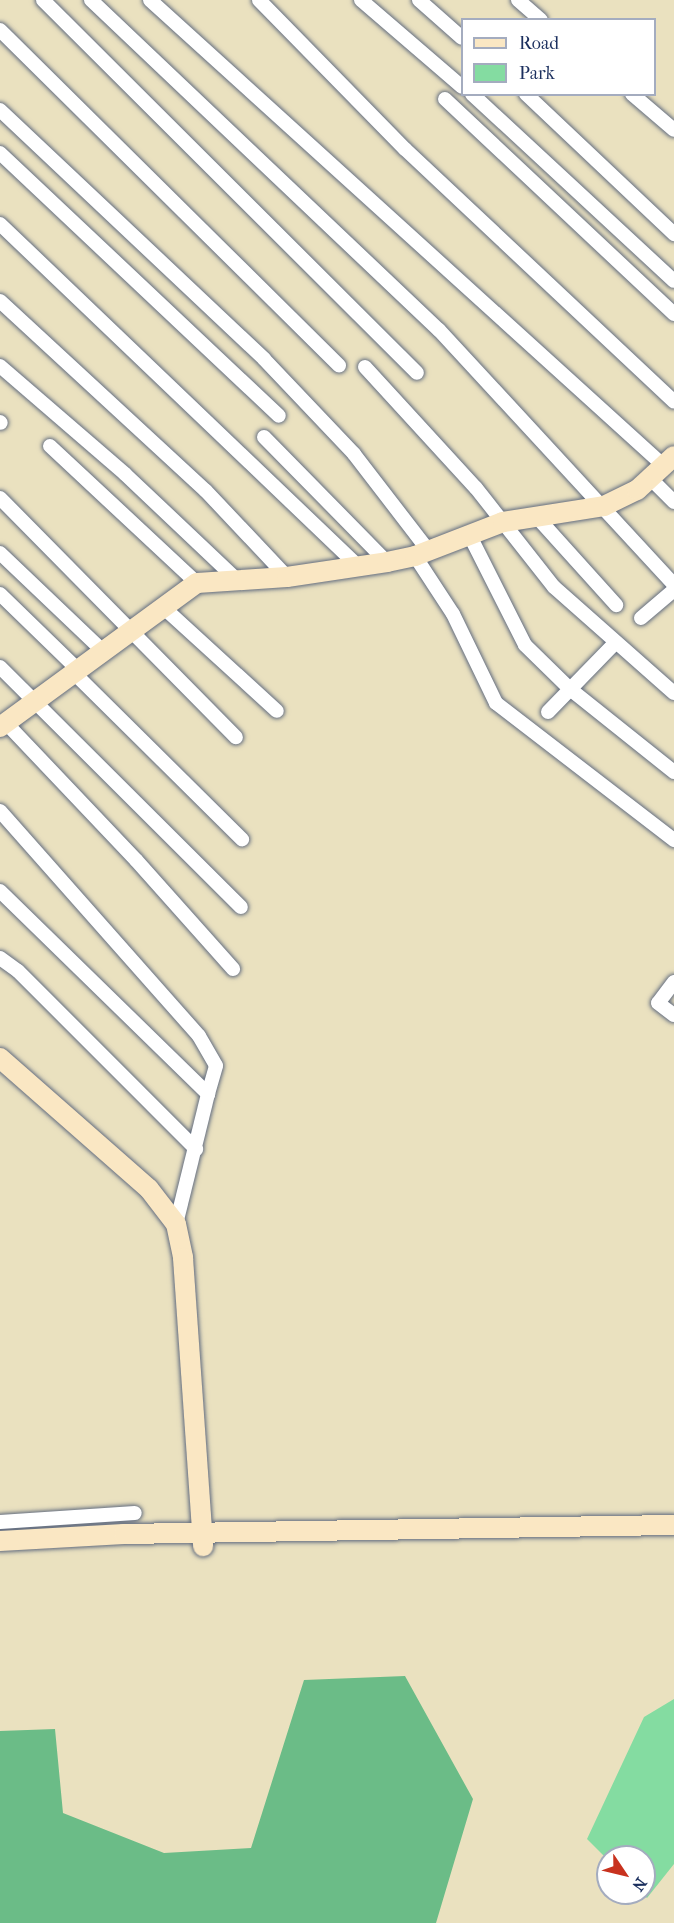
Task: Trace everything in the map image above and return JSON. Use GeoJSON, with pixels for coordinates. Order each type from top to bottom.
{"type":"FeatureCollection","features":[{"type":"Feature","properties":{"kind":"street"},"geometry":{"type":"LineString","coordinates":[[43,0],[417,373]]}},
{"type":"Feature","properties":{"kind":"street"},"geometry":{"type":"LineString","coordinates":[[91,0],[439,330],[604,506],[672,593],[641,618]]}},
{"type":"Feature","properties":{"kind":"street"},"geometry":{"type":"LineString","coordinates":[[150,0],[663,467],[674,502]]}},
{"type":"Feature","properties":{"kind":"street"},"geometry":{"type":"LineString","coordinates":[[260,0],[405,149],[674,402]]}},
{"type":"Feature","properties":{"kind":"street"},"geometry":{"type":"LineString","coordinates":[[361,0],[461,85]]}},
{"type":"Feature","properties":{"kind":"street"},"geometry":{"type":"LineString","coordinates":[[419,0],[461,37]]}},
{"type":"Feature","properties":{"kind":"street"},"geometry":{"type":"LineString","coordinates":[[518,0],[539,18]]}},
{"type":"Feature","properties":{"kind":"street"},"geometry":{"type":"LineString","coordinates":[[0,30],[339,366]]}},
{"type":"Feature","properties":{"kind":"street"},"geometry":{"type":"LineString","coordinates":[[459,112],[467,96]]}},
{"type":"Feature","properties":{"kind":"street"},"geometry":{"type":"LineString","coordinates":[[473,96],[674,280]]}},
{"type":"Feature","properties":{"kind":"street"},"geometry":{"type":"LineString","coordinates":[[528,96],[674,234]]}},
{"type":"Feature","properties":{"kind":"street"},"geometry":{"type":"LineString","coordinates":[[634,96],[674,130]]}},
{"type":"Feature","properties":{"kind":"street"},"geometry":{"type":"LineString","coordinates":[[445,99],[674,314]]}},
{"type":"Feature","properties":{"kind":"street"},"geometry":{"type":"LineString","coordinates":[[0,110],[264,359],[354,454],[422,553],[496,703],[674,840]]}},
{"type":"Feature","properties":{"kind":"street"},"geometry":{"type":"LineString","coordinates":[[0,153],[279,416]]}},
{"type":"Feature","properties":{"kind":"street"},"geometry":{"type":"LineString","coordinates":[[0,224],[359,567]]}},
{"type":"Feature","properties":{"kind":"street"},"geometry":{"type":"LineString","coordinates":[[0,301],[206,491],[287,576]]}},
{"type":"Feature","properties":{"kind":"street"},"geometry":{"type":"LineString","coordinates":[[0,366],[117,466],[237,580]]}},
{"type":"Feature","properties":{"kind":"street"},"geometry":{"type":"LineString","coordinates":[[365,368],[503,522],[554,587],[674,693]]}},
{"type":"Feature","properties":{"kind":"street"},"geometry":{"type":"LineString","coordinates":[[264,437],[387,562]]}},
{"type":"Feature","properties":{"kind":"street"},"geometry":{"type":"LineString","coordinates":[[50,446],[197,583]]}},
{"type":"Feature","properties":{"kind":"street"},"geometry":{"type":"LineString","coordinates":[[233,969],[136,860],[3,725],[102,650],[197,583],[287,576],[387,562],[422,553],[503,522],[604,506],[622,499],[663,467]]}},
{"type":"Feature","properties":{"kind":"street"},"geometry":{"type":"LineString","coordinates":[[0,498],[236,737]]}},
{"type":"Feature","properties":{"kind":"street"},"geometry":{"type":"LineString","coordinates":[[536,516],[616,605]]}},
{"type":"Feature","properties":{"kind":"street"},"geometry":{"type":"LineString","coordinates":[[470,536],[525,645],[570,689],[674,772]]}},
{"type":"Feature","properties":{"kind":"street"},"geometry":{"type":"LineString","coordinates":[[0,553],[102,650]]}},
{"type":"Feature","properties":{"kind":"street"},"geometry":{"type":"LineString","coordinates":[[0,594],[242,839]]}},
{"type":"Feature","properties":{"kind":"street"},"geometry":{"type":"LineString","coordinates":[[163,607],[277,711]]}},
{"type":"Feature","properties":{"kind":"street"},"geometry":{"type":"LineString","coordinates":[[548,712],[615,642]]}},
{"type":"Feature","properties":{"kind":"street"},"geometry":{"type":"LineString","coordinates":[[0,667],[241,907]]}},
{"type":"Feature","properties":{"kind":"street"},"geometry":{"type":"LineString","coordinates":[[0,811],[199,1036],[216,1066],[176,1224],[183,1258],[203,1540]]}},
{"type":"Feature","properties":{"kind":"street"},"geometry":{"type":"LineString","coordinates":[[0,891],[208,1094]]}},
{"type":"Feature","properties":{"kind":"street"},"geometry":{"type":"LineString","coordinates":[[0,958],[18,971],[195,1149]]}},
{"type":"Feature","properties":{"kind":"street"},"geometry":{"type":"LineString","coordinates":[[674,982],[658,1003],[674,1015]]}},
{"type":"Feature","properties":{"kind":"street"},"geometry":{"type":"LineString","coordinates":[[0,1058],[149,1189],[176,1224]]}},
{"type":"Feature","properties":{"kind":"street"},"geometry":{"type":"LineString","coordinates":[[0,1522],[135,1513]]}},
{"type":"Feature","properties":{"kind":"street"},"geometry":{"type":"LineString","coordinates":[[0,1554],[203,1540],[674,1525]]}},
{"type":"Feature","properties":{"kind":"street"},"geometry":{"type":"LineString","coordinates":[[0,1541],[674,1538]]}},
{"type":"Feature","properties":{"kind":"green space"},"geometry":{"type":"Polygon","coordinates":[[[405,1676],[473,1799],[436,1923],[0,1923],[0,1731],[55,1729],[63,1813],[164,1853],[251,1848],[304,1680],[405,1676]]]}},
{"type":"Feature","properties":{"kind":"green space"},"geometry":{"type":"Polygon","coordinates":[[[674,1699],[674,1864],[656,1887],[656,1845],[596,1845],[596,1848],[587,1839],[644,1717],[674,1699]]]}}]}
